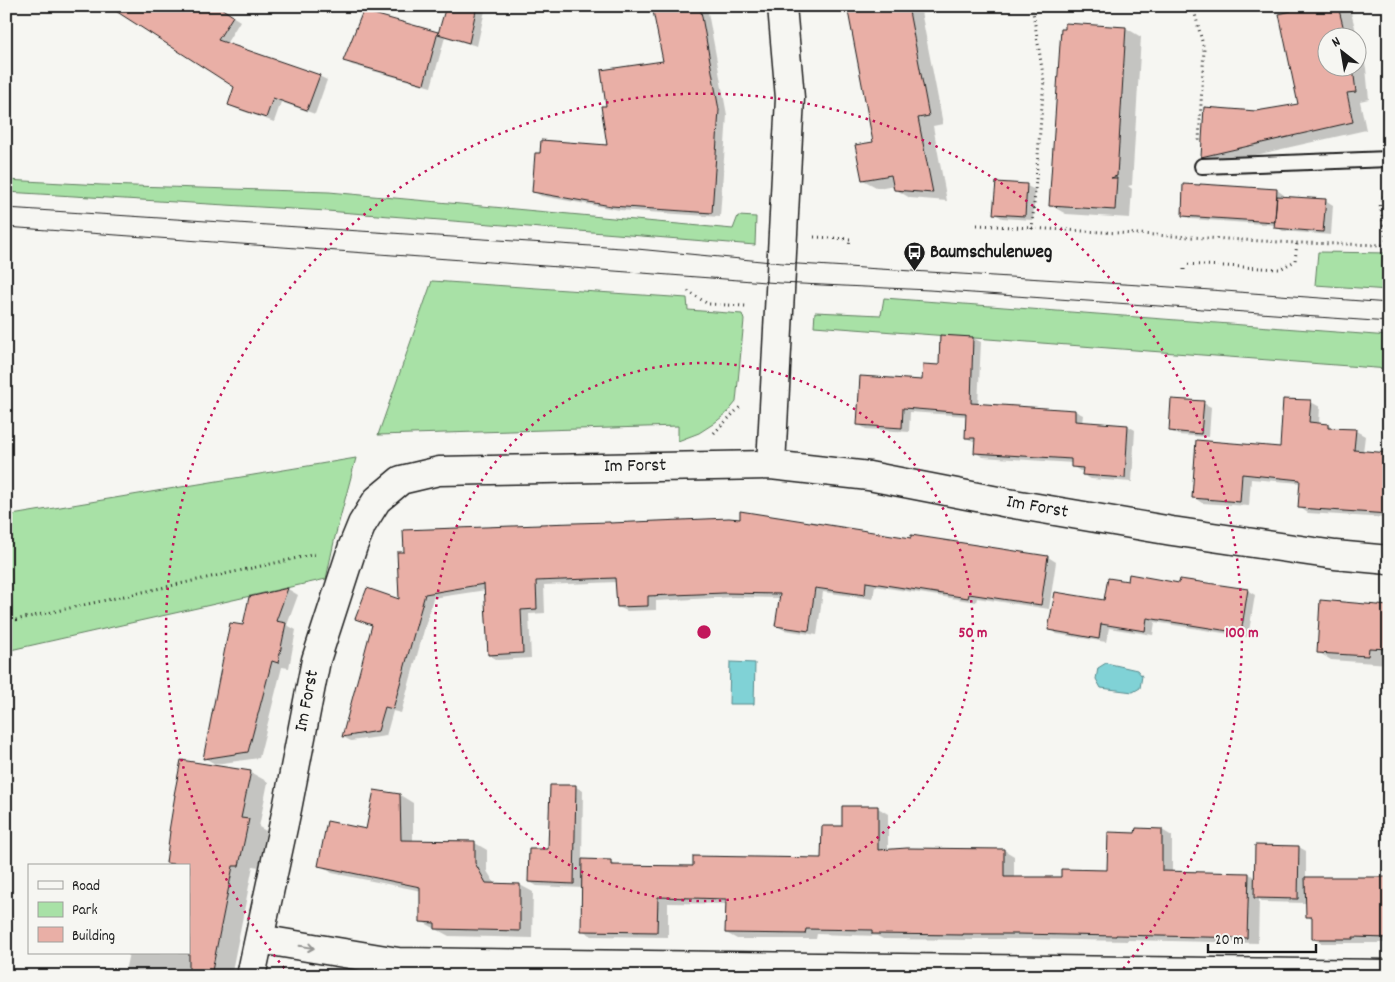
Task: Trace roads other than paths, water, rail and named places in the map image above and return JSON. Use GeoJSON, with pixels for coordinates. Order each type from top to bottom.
{"type":"FeatureCollection","features":[{"type":"Feature","properties":{"kind":"street"},"geometry":{"type":"LineString","coordinates":[[771,465],[790,98],[782,6]]}},
{"type":"Feature","properties":{"kind":"street","name":"Im Forst"},"geometry":{"type":"LineString","coordinates":[[251,976],[287,809],[316,660],[362,524],[377,500],[401,480],[439,471],[771,465],[869,476],[1008,503],[1172,531],[1335,555],[1389,560]]}},
{"type":"Feature","properties":{"kind":"street"},"geometry":{"type":"LineString","coordinates":[[259,939],[398,962],[842,972],[1389,974]]}},
{"type":"Feature","properties":{"kind":"lane"},"geometry":{"type":"LineString","coordinates":[[1202,166],[1389,159]]}},
{"type":"Feature","properties":{"kind":"water"},"geometry":{"type":"Polygon","coordinates":[[[730,662],[755,663],[754,704],[729,704],[730,662]]]}},
{"type":"Feature","properties":{"kind":"water"},"geometry":{"type":"Polygon","coordinates":[[[1106,663],[1137,670],[1142,676],[1140,688],[1133,692],[1101,688],[1096,679],[1098,668],[1106,663]]]}},
{"type":"Feature","properties":{"kind":"tram line"},"geometry":{"type":"LineString","coordinates":[[6,208],[637,249],[782,263],[1156,286],[1389,303]]}},
{"type":"Feature","properties":{"kind":"tram line"},"geometry":{"type":"LineString","coordinates":[[6,227],[780,283],[929,290],[1389,322]]}},
{"type":"Feature","properties":{"kind":"place","name":"Baumschulenweg"},"geometry":{"type":"Point","coordinates":[914,272]}}]}
